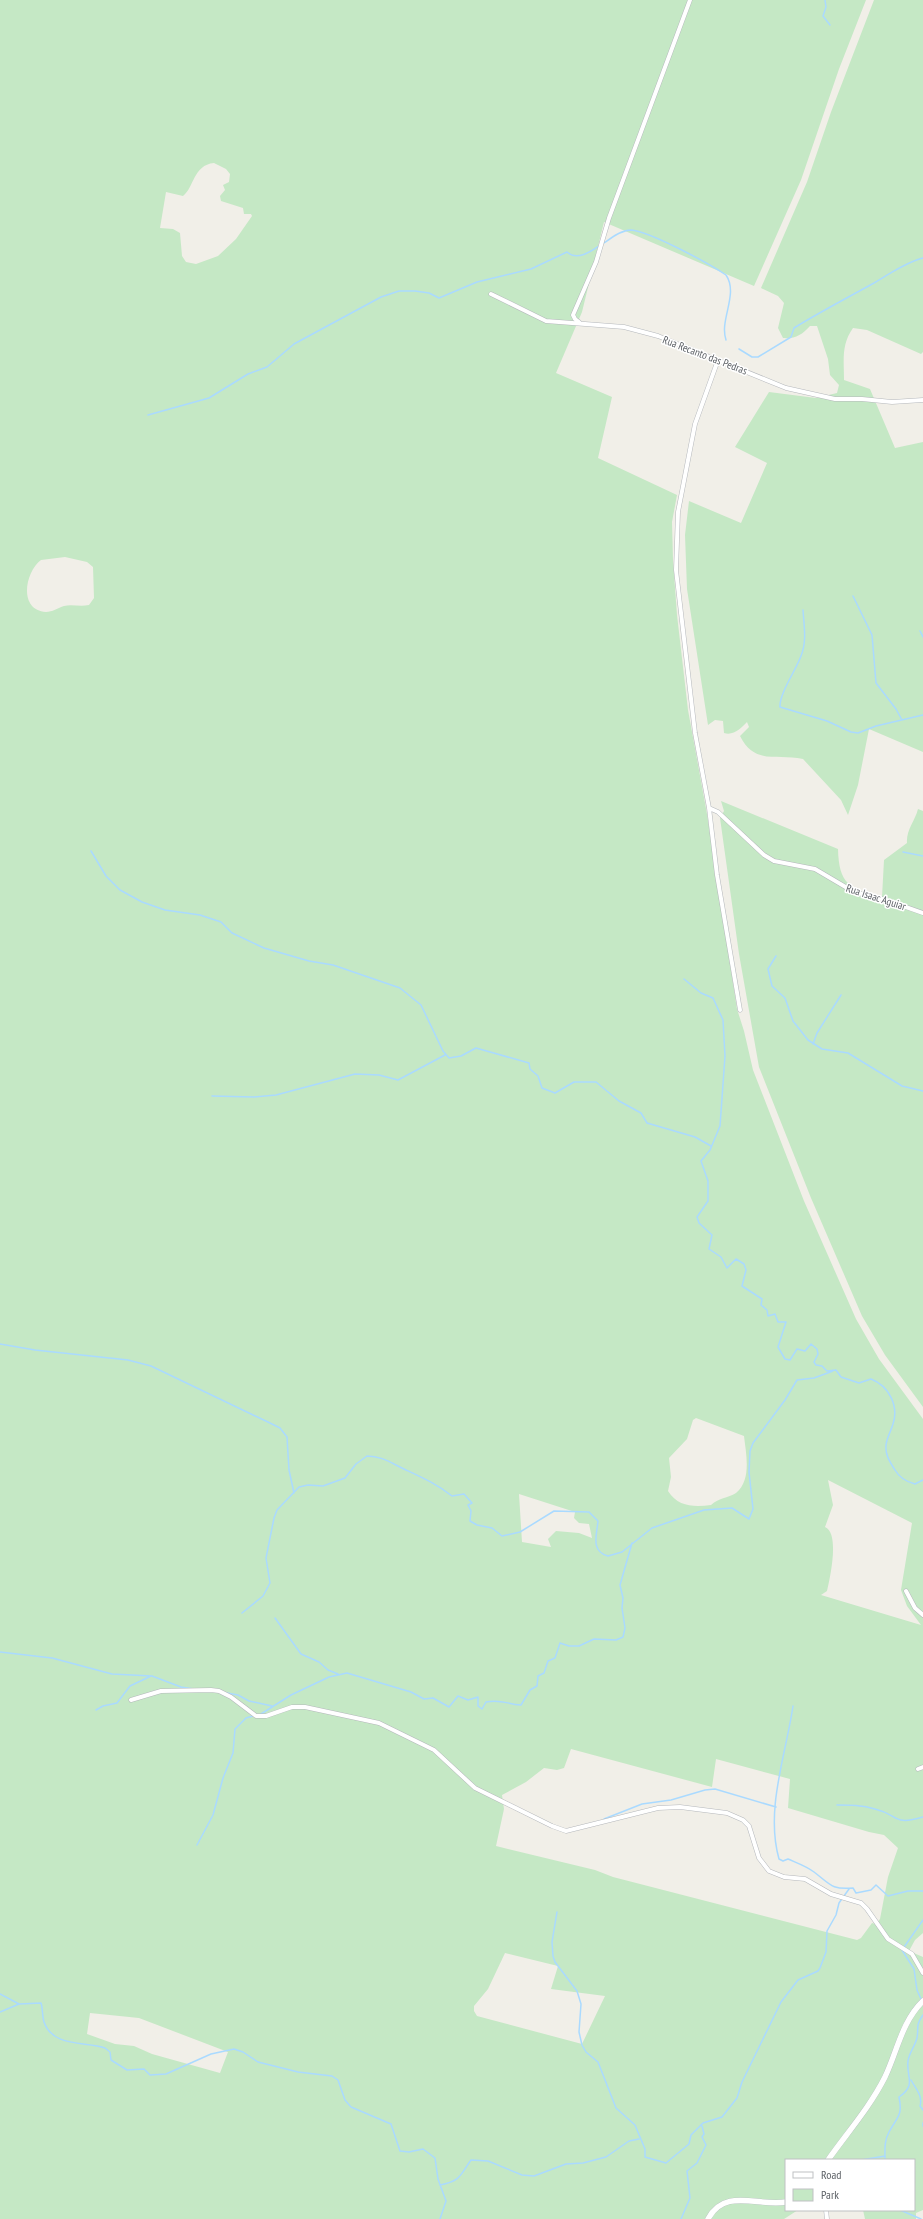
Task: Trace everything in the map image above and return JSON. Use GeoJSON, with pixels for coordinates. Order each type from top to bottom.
{"type":"FeatureCollection","features":[{"type":"Feature","properties":{"kind":"street"},"geometry":{"type":"LineString","coordinates":[[580,323],[573,315],[596,262],[609,218],[690,0]]}},
{"type":"Feature","properties":{"kind":"street","name":"Rua Recanto das Pedras"},"geometry":{"type":"LineString","coordinates":[[491,294],[546,321],[624,327],[658,336],[786,388],[835,399],[862,399],[892,402],[923,400]]}},
{"type":"Feature","properties":{"kind":"street"},"geometry":{"type":"LineString","coordinates":[[718,360],[695,424],[678,512],[678,595],[695,733],[709,808],[717,874],[740,1010]]}},
{"type":"Feature","properties":{"kind":"street","name":"Rua Isaac Aguiar"},"geometry":{"type":"LineString","coordinates":[[709,808],[718,812],[764,855],[774,861],[815,869],[854,892],[886,900],[923,913]]}},
{"type":"Feature","properties":{"kind":"street"},"geometry":{"type":"LineString","coordinates":[[906,1591],[915,1608],[923,1615]]}},
{"type":"Feature","properties":{"kind":"street"},"geometry":{"type":"LineString","coordinates":[[131,1700],[161,1691],[210,1690],[225,1694],[252,1714],[260,1717],[292,1707],[306,1707],[379,1723],[434,1750],[475,1788],[552,1826],[566,1831],[658,1808],[686,1807],[727,1813],[743,1820],[749,1826],[760,1858],[769,1871],[784,1877],[805,1879],[830,1894],[861,1903],[867,1908],[888,1940],[912,1954],[923,1973]]}},
{"type":"Feature","properties":{"kind":"street"},"geometry":{"type":"LineString","coordinates":[[918,1769],[923,1767]]}},
{"type":"Feature","properties":{"kind":"street"},"geometry":{"type":"LineString","coordinates":[[829,2159],[885,2078],[912,2014],[923,2001]]}},
{"type":"Feature","properties":{"kind":"street"},"geometry":{"type":"LineString","coordinates":[[708,2219],[716,2207],[725,2202],[785,2202]]}},
{"type":"Feature","properties":{"kind":"green space"},"geometry":{"type":"Polygon","coordinates":[[[0,0],[866,0],[839,69],[801,180],[754,286],[604,222],[582,312],[556,373],[612,397],[598,458],[677,495],[672,522],[673,560],[677,615],[688,710],[707,814],[737,1009],[753,1070],[804,1201],[856,1319],[879,1359],[923,1419],[923,1933],[915,1940],[909,1951],[923,1957],[923,2210],[916,2213],[916,2219],[865,2219],[863,2211],[915,2211],[915,2159],[785,2159],[785,2211],[796,2211],[784,2219],[0,2219],[0,0]],[[214,163],[207,165],[198,172],[187,192],[183,196],[166,192],[160,228],[173,229],[180,233],[182,256],[186,262],[196,264],[218,256],[236,239],[252,216],[251,214],[244,214],[243,208],[221,201],[220,196],[225,190],[223,185],[229,182],[230,174],[226,169],[214,163]],[[65,557],[41,560],[35,566],[28,581],[28,598],[31,605],[37,610],[48,612],[67,605],[89,605],[94,598],[93,567],[87,562],[65,557]],[[696,1418],[693,1420],[687,1439],[669,1458],[671,1477],[668,1491],[677,1500],[687,1505],[711,1505],[736,1493],[741,1488],[747,1466],[744,1436],[696,1418]],[[828,1480],[833,1505],[825,1527],[830,1531],[832,1538],[833,1556],[827,1591],[821,1595],[921,1625],[907,1606],[901,1590],[912,1523],[828,1480]],[[519,1494],[522,1542],[551,1547],[548,1539],[556,1531],[579,1533],[592,1538],[589,1524],[579,1523],[574,1518],[575,1512],[519,1494]],[[571,1749],[564,1768],[557,1770],[544,1768],[526,1782],[502,1795],[504,1809],[496,1846],[595,1870],[613,1877],[857,1940],[861,1938],[872,1923],[876,1924],[880,1919],[888,1877],[898,1848],[884,1835],[788,1808],[790,1779],[716,1759],[712,1787],[571,1749]],[[505,1953],[488,1989],[474,2006],[474,2011],[477,2016],[582,2044],[605,1996],[551,1989],[558,1966],[505,1953]],[[90,2013],[87,2034],[115,2044],[134,2046],[152,2054],[220,2073],[228,2052],[139,2018],[90,2013]]]}},
{"type":"Feature","properties":{"kind":"green space"},"geometry":{"type":"Polygon","coordinates":[[[874,0],[923,0],[923,352],[921,354],[867,330],[853,328],[849,334],[845,347],[844,380],[870,389],[895,448],[923,442],[923,752],[869,729],[858,785],[848,815],[841,800],[803,759],[760,755],[746,745],[740,736],[749,727],[747,722],[737,731],[728,734],[724,733],[723,721],[715,720],[708,725],[687,589],[685,535],[689,501],[741,523],[767,463],[735,447],[769,392],[816,398],[837,393],[839,385],[830,375],[828,359],[817,326],[810,326],[804,332],[795,337],[783,338],[778,328],[784,303],[778,296],[761,288],[807,182],[831,112],[874,0]]]}},
{"type":"Feature","properties":{"kind":"green space"},"geometry":{"type":"Polygon","coordinates":[[[721,801],[838,849],[841,870],[848,883],[861,891],[882,897],[884,860],[907,843],[909,830],[918,809],[923,811],[923,1407],[885,1355],[862,1316],[811,1198],[759,1067],[739,954],[720,818],[724,811],[721,801]]]}},
{"type":"Feature","properties":{"kind":"waterway"},"geometry":{"type":"LineString","coordinates":[[825,0],[826,7],[823,16],[830,25]]}},
{"type":"Feature","properties":{"kind":"waterway"},"geometry":{"type":"LineString","coordinates":[[604,243],[627,230],[640,232],[665,242],[707,263],[726,275],[730,290],[730,299],[725,324],[726,340]]}},
{"type":"Feature","properties":{"kind":"waterway"},"geometry":{"type":"LineString","coordinates":[[148,415],[209,398],[248,374],[267,367],[294,344],[381,297],[399,291],[415,291],[429,293],[439,298],[477,282],[531,269],[567,252],[571,255],[579,256],[588,253],[599,246]]}},
{"type":"Feature","properties":{"kind":"waterway"},"geometry":{"type":"LineString","coordinates":[[739,349],[752,357],[758,357],[791,337],[794,328],[897,269],[923,258]]}},
{"type":"Feature","properties":{"kind":"waterway"},"geometry":{"type":"LineString","coordinates":[[853,596],[872,635],[876,683],[896,709],[902,720]]}},
{"type":"Feature","properties":{"kind":"waterway"},"geometry":{"type":"LineString","coordinates":[[803,610],[805,633],[803,650],[799,662],[782,696],[780,707],[827,721],[851,732],[858,733],[876,726],[923,715]]}},
{"type":"Feature","properties":{"kind":"waterway"},"geometry":{"type":"LineString","coordinates":[[920,631],[923,637]]}},
{"type":"Feature","properties":{"kind":"waterway"},"geometry":{"type":"LineString","coordinates":[[91,851],[106,876],[120,890],[142,902],[165,910],[200,915],[221,922],[232,933],[264,948],[309,961],[333,965],[400,988],[421,1005],[443,1051],[449,1058],[461,1056],[476,1048],[529,1063],[530,1069],[538,1076],[542,1088],[555,1093],[574,1082],[596,1082],[619,1101],[641,1113],[647,1123],[695,1137],[711,1146]]}},
{"type":"Feature","properties":{"kind":"waterway"},"geometry":{"type":"LineString","coordinates":[[903,852],[923,856]]}},
{"type":"Feature","properties":{"kind":"waterway"},"geometry":{"type":"LineString","coordinates":[[776,956],[768,969],[772,986],[785,998],[793,1021],[808,1040],[822,1049],[848,1053],[902,1086],[923,1091]]}},
{"type":"Feature","properties":{"kind":"waterway"},"geometry":{"type":"LineString","coordinates":[[684,979],[701,993],[713,998],[723,1020],[725,1056],[720,1126],[710,1150],[701,1161],[708,1181],[708,1201],[697,1217],[699,1223],[712,1235],[709,1249],[721,1257],[727,1268],[736,1259],[744,1264],[746,1270],[742,1286],[762,1299],[761,1305],[767,1310],[768,1316],[775,1314],[778,1322],[786,1322],[778,1347],[785,1359],[790,1360],[797,1349],[805,1351],[811,1344],[817,1349],[818,1354],[814,1362],[816,1365],[822,1366],[827,1371],[836,1370],[841,1377],[859,1383],[871,1379],[883,1386],[891,1397],[895,1410],[895,1417],[886,1445],[888,1458],[897,1473],[904,1479],[915,1484],[923,1480]]}},
{"type":"Feature","properties":{"kind":"waterway"},"geometry":{"type":"LineString","coordinates":[[813,1044],[817,1033],[841,995]]}},
{"type":"Feature","properties":{"kind":"waterway"},"geometry":{"type":"LineString","coordinates":[[212,1096],[254,1097],[276,1095],[355,1074],[379,1075],[398,1080],[445,1055]]}},
{"type":"Feature","properties":{"kind":"waterway"},"geometry":{"type":"LineString","coordinates":[[0,1344],[35,1350],[128,1360],[151,1366],[280,1428],[287,1437],[289,1470],[294,1493]]}},
{"type":"Feature","properties":{"kind":"waterway"},"geometry":{"type":"LineString","coordinates":[[242,1613],[263,1596],[270,1583],[266,1558],[277,1510],[299,1487],[308,1485],[323,1486],[345,1478],[356,1464],[367,1456],[377,1457],[391,1462],[429,1481],[452,1496],[464,1494],[472,1503],[468,1505],[471,1511],[470,1521],[477,1525],[492,1528],[502,1536],[520,1532],[554,1511],[589,1512],[598,1521],[596,1536],[597,1546],[602,1554],[608,1556],[622,1552],[652,1528],[704,1510],[732,1508],[749,1519],[753,1509],[749,1472],[750,1451],[753,1443],[785,1400],[797,1380],[814,1378],[833,1371]]}},
{"type":"Feature","properties":{"kind":"waterway"},"geometry":{"type":"LineString","coordinates":[[261,1714],[291,1695],[329,1677],[347,1673],[411,1692],[424,1699],[433,1698],[449,1707],[458,1696],[468,1700],[478,1697],[478,1706],[482,1709],[486,1702],[491,1701],[521,1705],[530,1690],[537,1686],[538,1676],[544,1673],[548,1661],[555,1658],[560,1643],[569,1646],[579,1646],[594,1639],[616,1640],[623,1637],[625,1628],[622,1608],[623,1598],[620,1585],[632,1543]]}},
{"type":"Feature","properties":{"kind":"waterway"},"geometry":{"type":"LineString","coordinates":[[275,1618],[301,1654],[319,1662],[328,1670],[338,1674]]}},
{"type":"Feature","properties":{"kind":"waterway"},"geometry":{"type":"LineString","coordinates":[[0,1652],[52,1658],[112,1674],[152,1676],[181,1687],[194,1689]]}},
{"type":"Feature","properties":{"kind":"waterway"},"geometry":{"type":"LineString","coordinates":[[96,1710],[103,1706],[117,1703],[130,1686],[151,1676]]}},
{"type":"Feature","properties":{"kind":"waterway"},"geometry":{"type":"LineString","coordinates":[[227,1693],[238,1695],[249,1701],[272,1706]]}},
{"type":"Feature","properties":{"kind":"waterway"},"geometry":{"type":"LineString","coordinates":[[793,1706],[775,1802],[775,1840],[779,1859],[783,1861],[788,1859],[805,1866],[831,1885],[840,1888],[853,1888],[856,1893],[871,1890],[876,1885],[888,1896],[908,1891],[923,1891]]}},
{"type":"Feature","properties":{"kind":"waterway"},"geometry":{"type":"LineString","coordinates":[[197,1845],[213,1815],[223,1778],[233,1753],[235,1729],[246,1718],[253,1716]]}},
{"type":"Feature","properties":{"kind":"waterway"},"geometry":{"type":"LineString","coordinates":[[604,1819],[642,1804],[671,1800],[705,1790],[715,1789],[776,1807]]}},
{"type":"Feature","properties":{"kind":"waterway"},"geometry":{"type":"LineString","coordinates":[[837,1805],[856,1806],[883,1811],[901,1820],[923,1817]]}},
{"type":"Feature","properties":{"kind":"waterway"},"geometry":{"type":"LineString","coordinates":[[557,1912],[552,1942],[553,1956],[555,1962],[577,1991],[581,2004],[579,2032],[582,2045],[586,2052],[598,2062],[616,2108],[635,2125],[645,2149],[645,2157],[666,2163],[689,2144],[691,2135],[703,2123],[722,2117],[737,2098],[742,2082],[781,2002],[798,1980],[818,1971],[820,1968],[826,1952],[827,1931],[836,1915],[839,1903],[849,1889]]}},
{"type":"Feature","properties":{"kind":"waterway"},"geometry":{"type":"LineString","coordinates":[[921,1999],[917,1990],[914,1969],[902,1950],[923,1920]]}},
{"type":"Feature","properties":{"kind":"waterway"},"geometry":{"type":"LineString","coordinates":[[0,1994],[19,2004],[41,2003],[44,2022],[48,2030],[55,2036],[62,2040],[105,2048],[110,2052],[111,2060],[127,2070],[144,2069],[150,2075],[166,2074],[211,2054],[234,2049],[243,2052],[258,2062],[298,2072],[332,2076],[338,2080],[345,2100],[351,2107],[391,2124],[400,2151],[409,2152],[423,2149],[435,2158],[438,2179],[446,2201],[440,2219]]}},
{"type":"Feature","properties":{"kind":"waterway"},"geometry":{"type":"LineString","coordinates":[[0,2012],[19,2004]]}},
{"type":"Feature","properties":{"kind":"waterway"},"geometry":{"type":"LineString","coordinates":[[885,2159],[886,2139],[900,2112],[899,2097],[908,2089],[910,2080],[908,2061],[917,2038],[918,2024],[923,2015]]}},
{"type":"Feature","properties":{"kind":"waterway"},"geometry":{"type":"LineString","coordinates":[[911,2080],[920,2096],[920,2106],[923,2110]]}},
{"type":"Feature","properties":{"kind":"waterway"},"geometry":{"type":"LineString","coordinates":[[681,2219],[690,2198],[687,2171],[697,2163],[706,2145],[702,2137],[704,2134],[702,2126]]}},
{"type":"Feature","properties":{"kind":"waterway"},"geometry":{"type":"LineString","coordinates":[[440,2185],[452,2182],[459,2177],[471,2160],[488,2161],[522,2175],[534,2176],[566,2164],[583,2163],[606,2157],[629,2141],[639,2139]]}},
{"type":"Feature","properties":{"kind":"waterway"},"geometry":{"type":"LineString","coordinates":[[867,2159],[885,2156]]}},
{"type":"Feature","properties":{"kind":"waterway"},"geometry":{"type":"LineString","coordinates":[[902,2211],[921,2219]]}}]}
